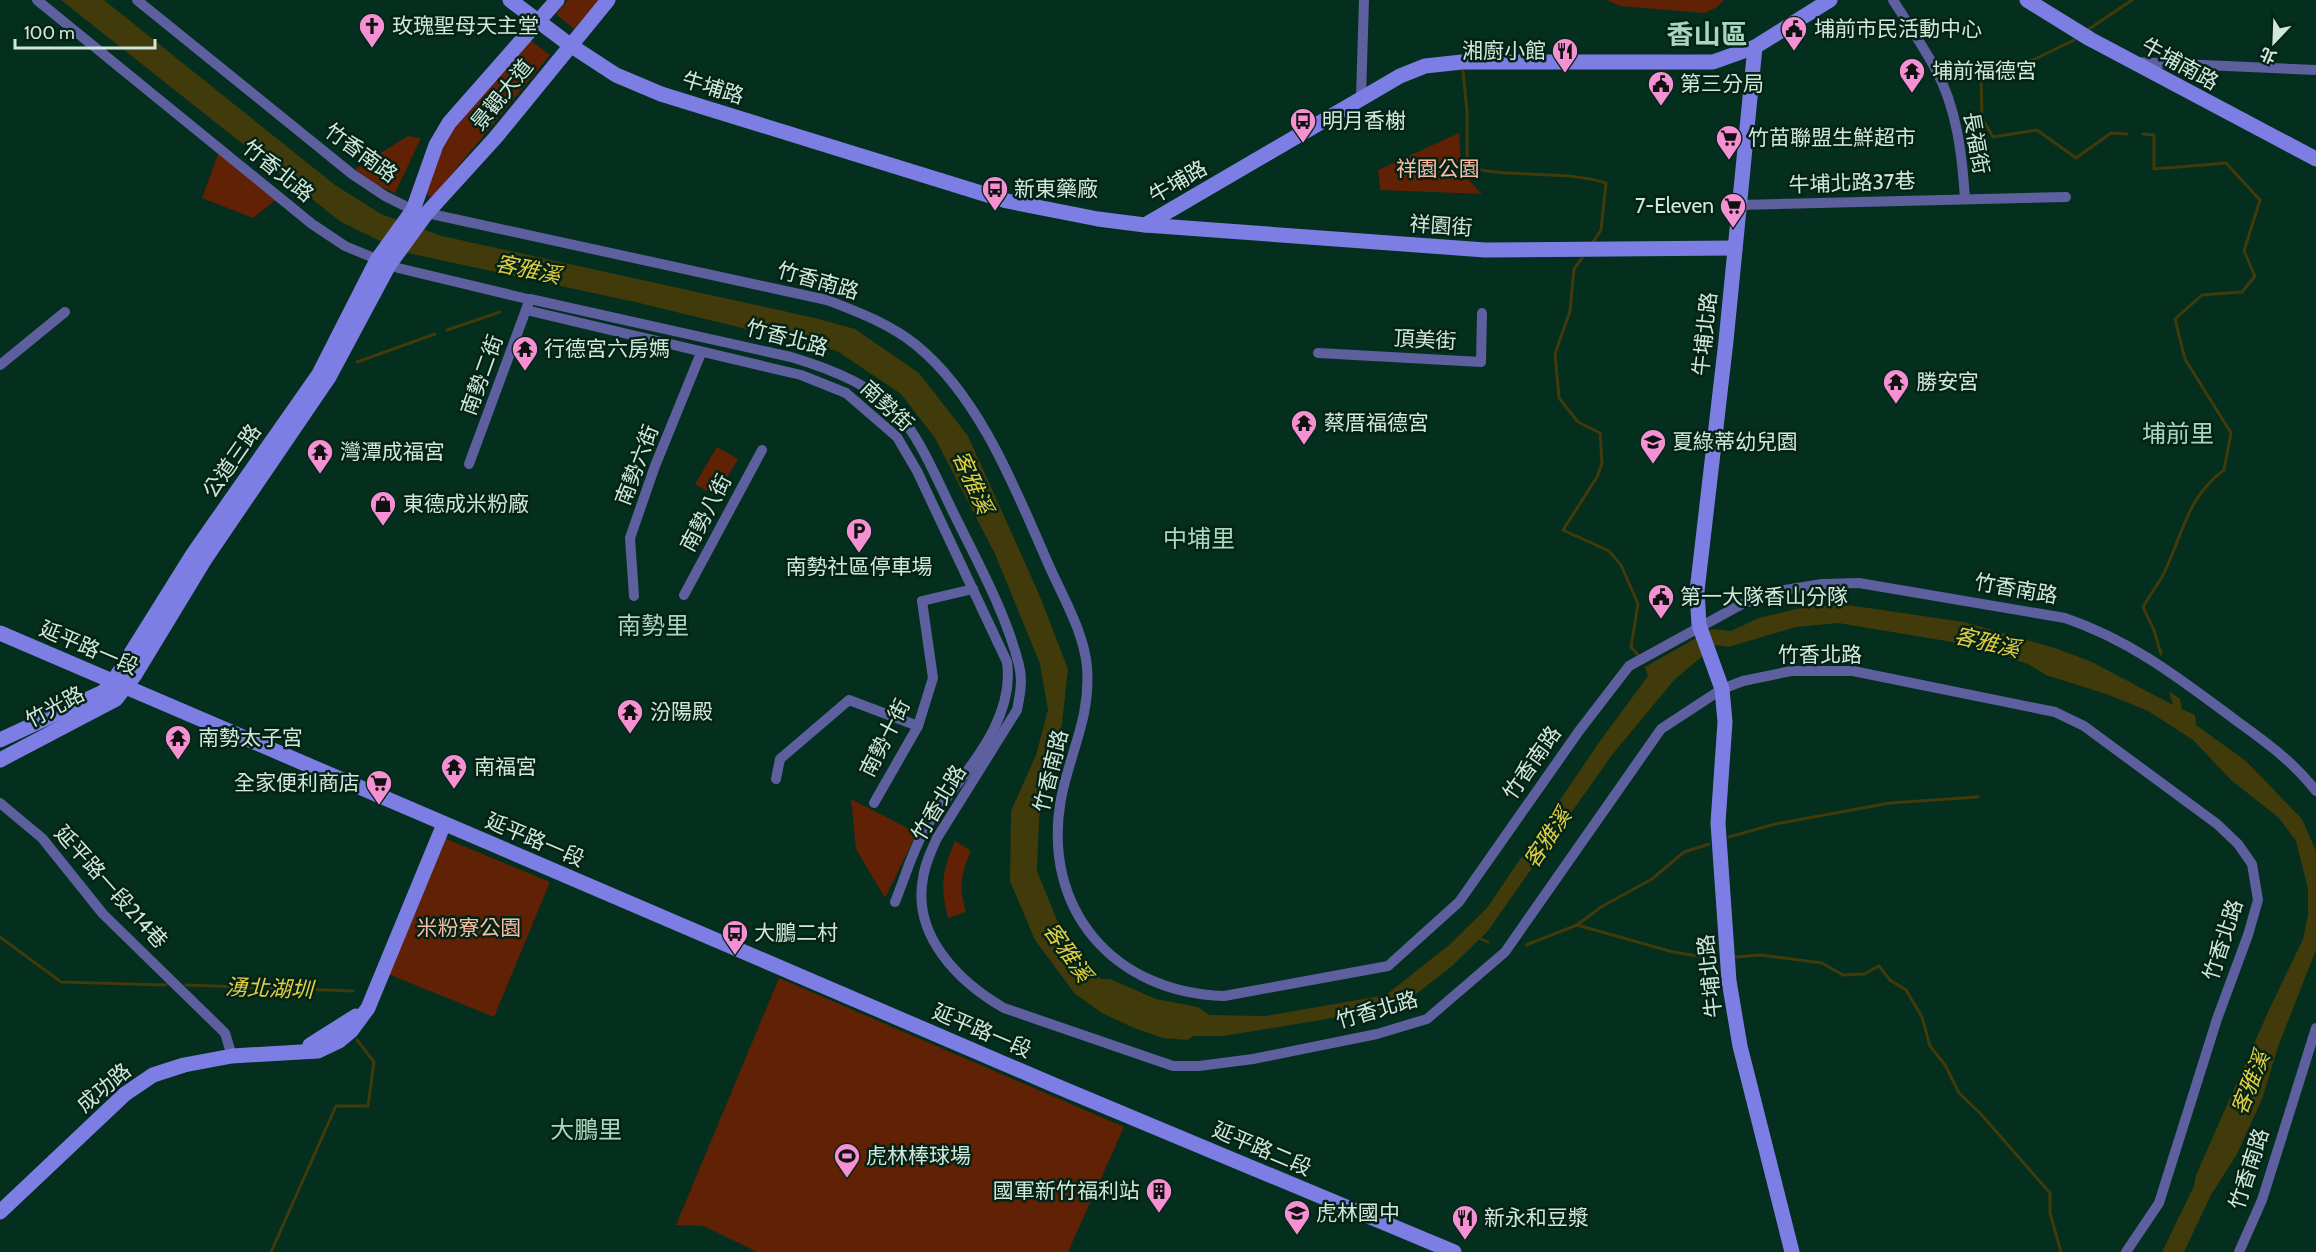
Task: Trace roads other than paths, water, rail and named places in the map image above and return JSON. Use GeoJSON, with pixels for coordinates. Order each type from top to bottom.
{"type":"FeatureCollection","features":[{"type":"Feature","properties":{"kind":"street","name":"竹香北路"},"geometry":{"type":"LineString","coordinates":[[37,0],[312,224],[345,246],[383,262],[529,303],[791,357],[830,369],[867,389],[904,421],[929,464],[1009,632],[1020,668],[1021,690],[1017,710],[1002,738],[933,847],[922,878],[922,900],[926,924],[935,945],[948,963],[984,996],[1004,1008],[1173,1066],[1222,1064],[1377,1034],[1427,1019],[1505,952],[1661,729],[1722,689],[1743,681],[1791,671],[1853,671],[2055,712],[2084,726],[2217,824],[2238,844],[2252,864],[2258,900],[2251,926],[2217,1019],[2163,1194],[2126,1252]]}},
{"type":"Feature","properties":{"kind":"street","name":"竹香南路"},"geometry":{"type":"LineString","coordinates":[[137,0],[352,174],[385,196],[420,212],[828,300],[873,318],[916,345],[956,385],[992,445],[1039,544],[1086,655],[1087,709],[1061,799],[1058,827],[1059,869],[1067,894],[1096,942],[1129,969],[1174,990],[1199,995],[1224,996],[1388,966],[1459,902],[1579,731],[1629,666],[1700,625],[1762,596],[1822,584],[1859,583],[1919,591],[2065,618],[2128,644],[2161,665],[2297,767],[2316,791]]}},
{"type":"Feature","properties":{"kind":"street","name":"牛埔路"},"geometry":{"type":"LineString","coordinates":[[510,0],[570,45],[616,75],[691,104],[1007,201],[1098,219],[1145,225],[1320,125],[1361,97],[1425,66],[1462,62],[1713,62],[1755,47],[1830,0]]}},
{"type":"Feature","properties":{"kind":"street","name":"景觀大道"},"geometry":{"type":"LineString","coordinates":[[420,212],[436,146],[449,123],[557,0]]}},
{"type":"Feature","properties":{"kind":"street","name":"景觀大道"},"geometry":{"type":"LineString","coordinates":[[420,212],[496,136],[608,0]]}},
{"type":"Feature","properties":{"kind":"street"},"geometry":{"type":"LineString","coordinates":[[1361,97],[1364,0]]}},
{"type":"Feature","properties":{"kind":"street","name":"長福街"},"geometry":{"type":"LineString","coordinates":[[1893,0],[1935,69],[1947,96],[1962,154],[1965,199]]}},
{"type":"Feature","properties":{"kind":"street","name":"牛埔南路"},"geometry":{"type":"LineString","coordinates":[[2027,0],[2057,21],[2316,159]]}},
{"type":"Feature","properties":{"kind":"street","name":"牛埔北路"},"geometry":{"type":"LineString","coordinates":[[1755,47],[1740,205],[1697,591],[1700,625],[1722,689],[1725,722],[1718,823],[1729,981],[1740,1046],[1792,1252]]}},
{"type":"Feature","properties":{"kind":"street"},"geometry":{"type":"LineString","coordinates":[[2136,62],[2316,70]]}},
{"type":"Feature","properties":{"kind":"street","name":"牛埔北路37巷"},"geometry":{"type":"LineString","coordinates":[[1740,205],[2066,197]]}},
{"type":"Feature","properties":{"kind":"street"},"geometry":{"type":"LineString","coordinates":[[1189,200],[1183,214],[1187,222],[1198,229]]}},
{"type":"Feature","properties":{"kind":"street","name":"公道三路"},"geometry":{"type":"LineString","coordinates":[[119,684],[193,554],[319,374],[383,262],[420,212]]}},
{"type":"Feature","properties":{"kind":"street","name":"祥園街"},"geometry":{"type":"LineString","coordinates":[[1145,225],[1485,250],[1735,248]]}},
{"type":"Feature","properties":{"kind":"street","name":"南勢街"},"geometry":{"type":"LineString","coordinates":[[529,303],[701,353],[801,375],[846,393],[897,437],[912,463],[1007,662],[1010,680],[1005,706],[982,747],[926,828],[895,902]]}},
{"type":"Feature","properties":{"kind":"street","name":"南勢二街"},"geometry":{"type":"LineString","coordinates":[[469,464],[529,303]]}},
{"type":"Feature","properties":{"kind":"street"},"geometry":{"type":"LineString","coordinates":[[0,365],[65,312]]}},
{"type":"Feature","properties":{"kind":"street","name":"頂美街"},"geometry":{"type":"LineString","coordinates":[[1318,353],[1480,362],[1482,313]]}},
{"type":"Feature","properties":{"kind":"street","name":"南勢六街"},"geometry":{"type":"LineString","coordinates":[[634,596],[630,538],[701,353]]}},
{"type":"Feature","properties":{"kind":"street","name":"南勢八街"},"geometry":{"type":"LineString","coordinates":[[684,595],[762,450]]}},
{"type":"Feature","properties":{"kind":"street","name":"南勢十街"},"geometry":{"type":"LineString","coordinates":[[874,803],[918,726],[933,678],[922,601],[973,590]]}},
{"type":"Feature","properties":{"kind":"street","name":"延平路一段"},"geometry":{"type":"LineString","coordinates":[[0,633],[1054,1085]]}},
{"type":"Feature","properties":{"kind":"street","name":"竹光路"},"geometry":{"type":"LineString","coordinates":[[0,740],[119,684]]}},
{"type":"Feature","properties":{"kind":"street","name":"竹光路"},"geometry":{"type":"LineString","coordinates":[[0,760],[116,699],[119,684]]}},
{"type":"Feature","properties":{"kind":"street"},"geometry":{"type":"LineString","coordinates":[[776,779],[780,759],[849,700],[918,726]]}},
{"type":"Feature","properties":{"kind":"street","name":"延平路一段214巷"},"geometry":{"type":"LineString","coordinates":[[0,803],[42,838],[103,914],[225,1033],[232,1056]]}},
{"type":"Feature","properties":{"kind":"street","name":"成功路"},"geometry":{"type":"LineString","coordinates":[[0,1212],[125,1094],[153,1076],[184,1065],[232,1056],[300,1051],[368,1008],[444,824]]}},
{"type":"Feature","properties":{"kind":"street","name":"竹香南路"},"geometry":{"type":"LineString","coordinates":[[2239,1252],[2262,1200],[2316,1028]]}},
{"type":"Feature","properties":{"kind":"street","name":"延平路二段"},"geometry":{"type":"LineString","coordinates":[[1054,1085],[1454,1252]]}},
{"type":"Feature","properties":{"kind":"water","name":"客雅溪"},"geometry":{"type":"Polygon","coordinates":[[[61,0],[104,0],[335,185],[381,214],[442,236],[815,318],[855,329],[919,373],[968,436],[1039,594],[1068,669],[1062,724],[1039,818],[1037,871],[1061,930],[1101,979],[1110,979],[1156,999],[1198,1007],[1209,1015],[1265,1016],[1386,995],[1449,945],[1487,908],[1600,741],[1648,676],[1645,667],[1712,629],[1731,631],[1759,618],[1805,607],[1848,605],[1964,622],[2055,648],[2092,662],[2173,705],[2169,691],[2180,699],[2182,709],[2195,715],[2196,725],[2246,761],[2302,819],[2316,851],[2316,950],[2279,1044],[2262,1099],[2237,1154],[2211,1195],[2184,1252],[2162,1252],[2194,1186],[2196,1175],[2303,939],[2308,915],[2308,889],[2296,841],[2279,818],[2231,780],[2193,740],[2148,711],[2109,695],[2046,675],[2030,665],[1976,646],[1838,623],[1796,627],[1728,647],[1716,645],[1675,679],[1612,755],[1487,932],[1451,967],[1399,1007],[1224,1036],[1194,1036],[1187,1040],[1163,1038],[1102,1013],[1075,994],[1035,940],[1010,881],[1011,811],[1036,755],[1048,710],[1040,664],[995,554],[935,438],[901,394],[837,351],[635,302],[403,252],[341,222],[61,0]]]}},
{"type":"Feature","properties":{"kind":"waterway"},"geometry":{"type":"LineString","coordinates":[[2089,29],[2132,0]]}},
{"type":"Feature","properties":{"kind":"waterway"},"geometry":{"type":"LineString","coordinates":[[2074,40],[2033,60],[1981,77],[1982,118],[1993,137],[2037,130],[2076,158],[2111,133],[2127,134]]}},
{"type":"Feature","properties":{"kind":"waterway"},"geometry":{"type":"LineString","coordinates":[[1463,71],[1467,111],[1467,167],[1502,173],[1572,176],[1606,183],[1601,230],[1593,242]]}},
{"type":"Feature","properties":{"kind":"waterway"},"geometry":{"type":"LineString","coordinates":[[2143,134],[2154,135],[2154,169],[2226,163],[2260,200],[2244,251],[2255,276],[2242,292],[2202,295],[2175,319],[2185,359],[2231,433],[2224,470],[2211,481],[2193,505],[2163,575],[2143,607],[2154,630],[2161,654]]}},
{"type":"Feature","properties":{"kind":"waterway"},"geometry":{"type":"LineString","coordinates":[[1582,258],[1574,269],[1570,311],[1555,354],[1559,398],[1578,422],[1600,433],[1602,463],[1597,477],[1563,530],[1609,551],[1621,565],[1638,604],[1631,647],[1638,655]]}},
{"type":"Feature","properties":{"kind":"waterway"},"geometry":{"type":"LineString","coordinates":[[447,330],[500,312]]}},
{"type":"Feature","properties":{"kind":"waterway"},"geometry":{"type":"LineString","coordinates":[[357,362],[435,334]]}},
{"type":"Feature","properties":{"kind":"waterway"},"geometry":{"type":"LineString","coordinates":[[1729,837],[1775,824],[1890,803],[1978,797]]}},
{"type":"Feature","properties":{"kind":"waterway"},"geometry":{"type":"LineString","coordinates":[[1577,925],[1601,907],[1652,879],[1684,852],[1709,844]]}},
{"type":"Feature","properties":{"kind":"waterway"},"geometry":{"type":"LineString","coordinates":[[1526,945],[1577,925],[1673,952],[1716,959]]}},
{"type":"Feature","properties":{"kind":"waterway","name":"湧北湖圳"},"geometry":{"type":"LineString","coordinates":[[0,937],[61,982],[166,985]]}},
{"type":"Feature","properties":{"kind":"waterway"},"geometry":{"type":"LineString","coordinates":[[1479,938],[1488,942]]}},
{"type":"Feature","properties":{"kind":"waterway"},"geometry":{"type":"LineString","coordinates":[[1736,957],[1760,955],[1822,963],[1843,975],[1864,974],[1879,966],[1890,980],[1906,990],[1922,1017],[1930,1046],[1945,1065],[1959,1093],[1980,1113],[2050,1193],[2050,1213],[2061,1252]]}},
{"type":"Feature","properties":{"kind":"waterway","name":"湧北湖圳"},"geometry":{"type":"LineString","coordinates":[[186,985],[353,991]]}},
{"type":"Feature","properties":{"kind":"waterway"},"geometry":{"type":"LineString","coordinates":[[271,1252],[336,1106],[368,1106],[374,1062],[357,1040]]}},
{"type":"Feature","properties":{"kind":"place","name":"玫瑰聖母天主堂"},"geometry":{"type":"Point","coordinates":[372,49]}},
{"type":"Feature","properties":{"kind":"place","name":"埔前市民活動中心"},"geometry":{"type":"Point","coordinates":[1794,52]}},
{"type":"Feature","properties":{"kind":"place","name":"湘廚小館"},"geometry":{"type":"Point","coordinates":[1565,74]}},
{"type":"Feature","properties":{"kind":"place","name":"埔前福德宮"},"geometry":{"type":"Point","coordinates":[1912,94]}},
{"type":"Feature","properties":{"kind":"place","name":"第三分局"},"geometry":{"type":"Point","coordinates":[1661,107]}},
{"type":"Feature","properties":{"kind":"place","name":"明月香榭"},"geometry":{"type":"Point","coordinates":[1303,144]}},
{"type":"Feature","properties":{"kind":"place","name":"竹苗聯盟生鮮超市"},"geometry":{"type":"Point","coordinates":[1729,161]}},
{"type":"Feature","properties":{"kind":"place","name":"新東藥廠"},"geometry":{"type":"Point","coordinates":[995,212]}},
{"type":"Feature","properties":{"kind":"place","name":"7-Eleven"},"geometry":{"type":"Point","coordinates":[1733,229]}},
{"type":"Feature","properties":{"kind":"place","name":"行德宮六房媽"},"geometry":{"type":"Point","coordinates":[525,372]}},
{"type":"Feature","properties":{"kind":"place","name":"勝安宮"},"geometry":{"type":"Point","coordinates":[1896,405]}},
{"type":"Feature","properties":{"kind":"place","name":"蔡厝福德宮"},"geometry":{"type":"Point","coordinates":[1304,446]}},
{"type":"Feature","properties":{"kind":"place","name":"夏綠蒂幼兒園"},"geometry":{"type":"Point","coordinates":[1653,465]}},
{"type":"Feature","properties":{"kind":"place","name":"灣潭成福宮"},"geometry":{"type":"Point","coordinates":[320,475]}},
{"type":"Feature","properties":{"kind":"place","name":"東德成米粉廠"},"geometry":{"type":"Point","coordinates":[383,527]}},
{"type":"Feature","properties":{"kind":"place","name":"南勢社區停車場"},"geometry":{"type":"Point","coordinates":[859,554]}},
{"type":"Feature","properties":{"kind":"place","name":"第一大隊香山分隊"},"geometry":{"type":"Point","coordinates":[1661,620]}},
{"type":"Feature","properties":{"kind":"place","name":"汾陽殿"},"geometry":{"type":"Point","coordinates":[630,735]}},
{"type":"Feature","properties":{"kind":"place","name":"南勢太子宮"},"geometry":{"type":"Point","coordinates":[178,761]}},
{"type":"Feature","properties":{"kind":"place","name":"南福宮"},"geometry":{"type":"Point","coordinates":[454,790]}},
{"type":"Feature","properties":{"kind":"place","name":"全家便利商店"},"geometry":{"type":"Point","coordinates":[379,806]}},
{"type":"Feature","properties":{"kind":"place","name":"大鵬二村"},"geometry":{"type":"Point","coordinates":[735,956]}},
{"type":"Feature","properties":{"kind":"place","name":"虎林棒球場"},"geometry":{"type":"Point","coordinates":[847,1179]}},
{"type":"Feature","properties":{"kind":"place","name":"國軍新竹福利站"},"geometry":{"type":"Point","coordinates":[1159,1214]}},
{"type":"Feature","properties":{"kind":"place","name":"虎林國中"},"geometry":{"type":"Point","coordinates":[1297,1236]}},
{"type":"Feature","properties":{"kind":"place","name":"新永和豆漿"},"geometry":{"type":"Point","coordinates":[1465,1241]}},
{"type":"Feature","properties":{"kind":"district","name":"香山區"},"geometry":{"type":"Point","coordinates":[1707,35]}},
{"type":"Feature","properties":{"kind":"district","name":"埔前里"},"geometry":{"type":"Point","coordinates":[2178,434]}},
{"type":"Feature","properties":{"kind":"district","name":"中埔里"},"geometry":{"type":"Point","coordinates":[1199,539]}},
{"type":"Feature","properties":{"kind":"district","name":"南勢里"},"geometry":{"type":"Point","coordinates":[653,626]}},
{"type":"Feature","properties":{"kind":"district","name":"大鵬里"},"geometry":{"type":"Point","coordinates":[586,1130]}},
{"type":"Feature","properties":{"kind":"park label","name":"祥園公園"},"geometry":{"type":"Point","coordinates":[1438,169]}},
{"type":"Feature","properties":{"kind":"park label","name":"米粉寮公園"},"geometry":{"type":"Point","coordinates":[469,928]}}]}
